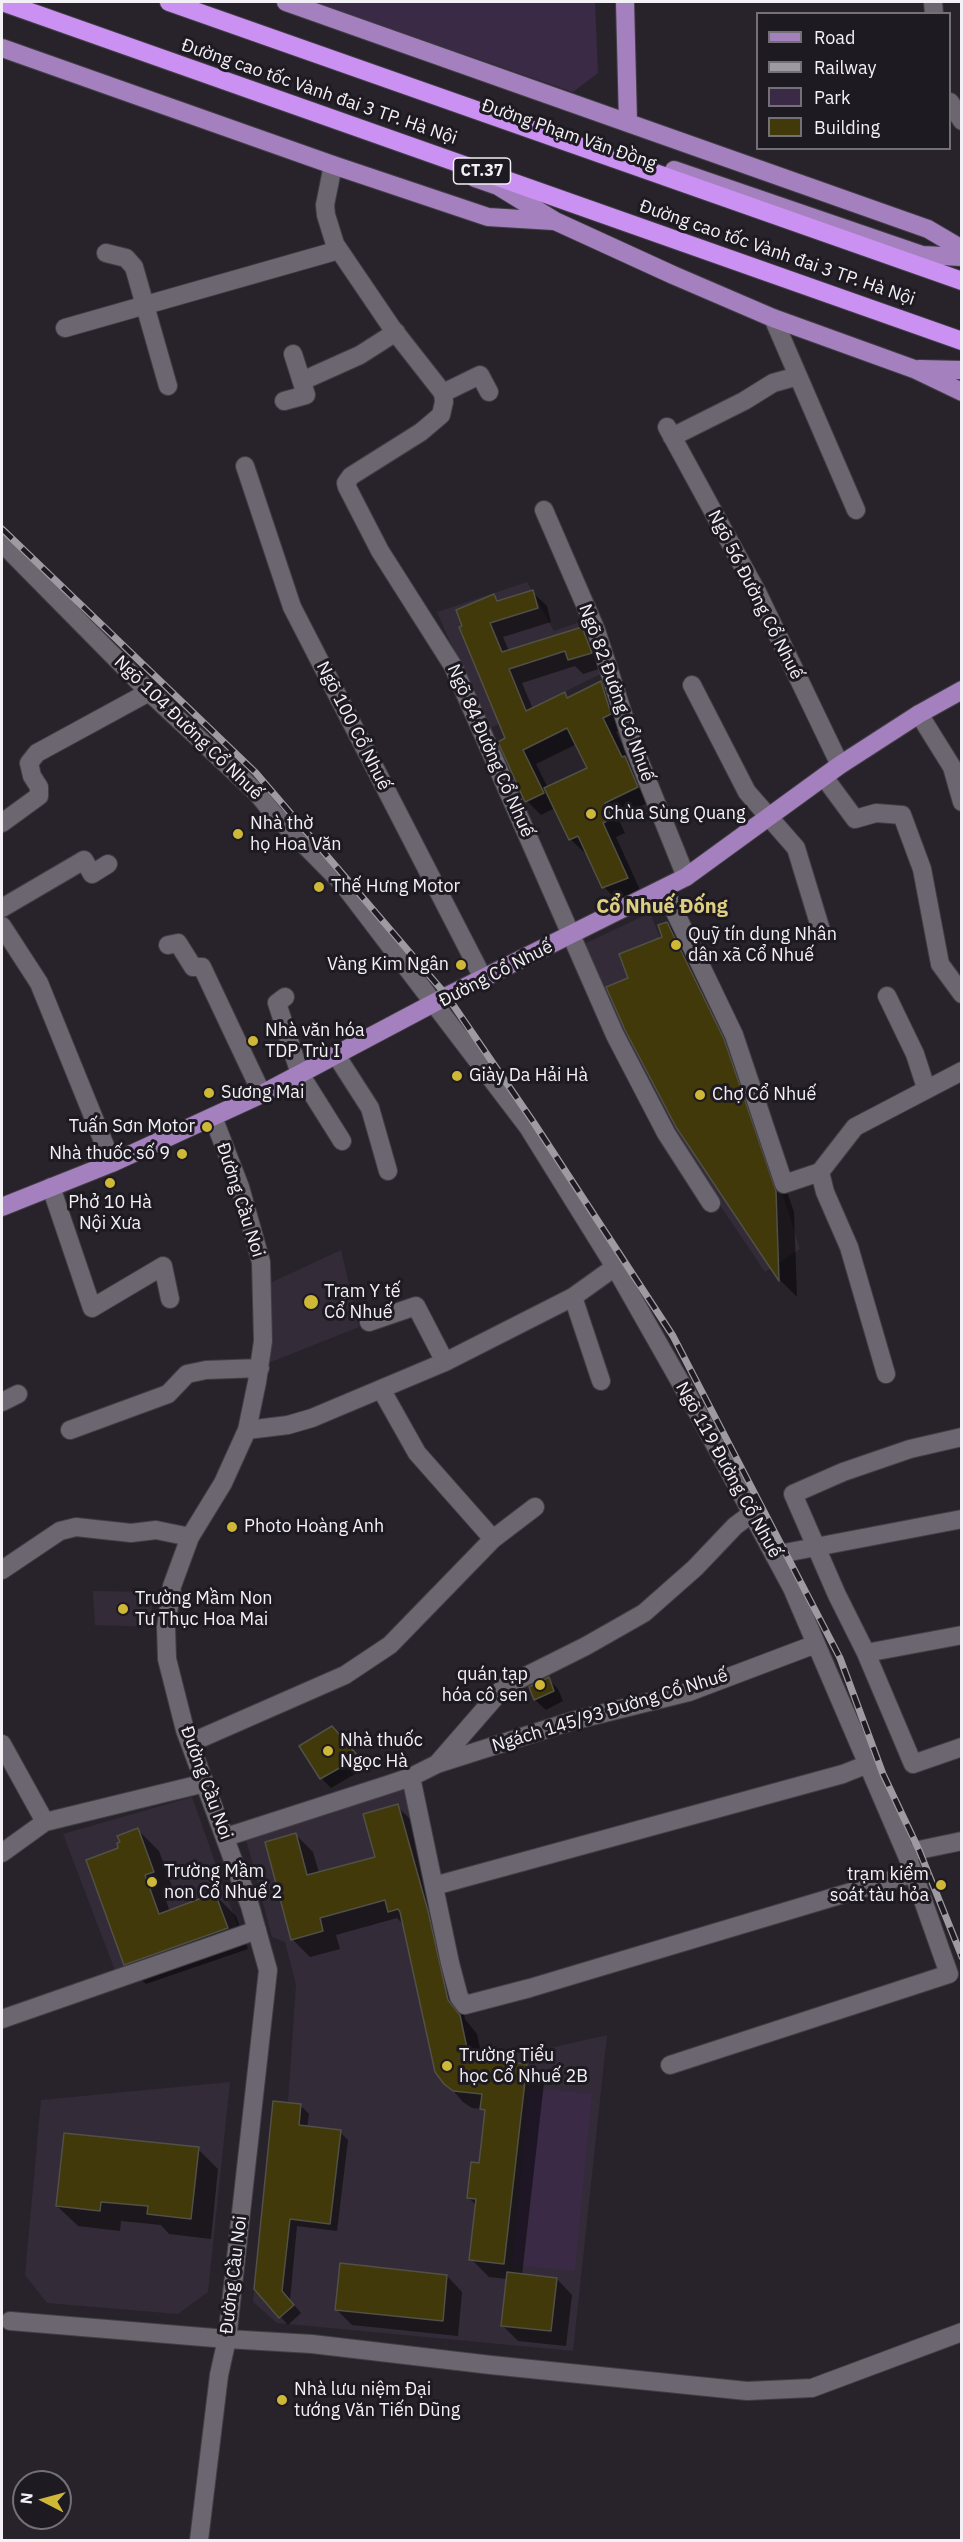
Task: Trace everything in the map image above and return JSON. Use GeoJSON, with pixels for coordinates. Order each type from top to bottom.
{"type":"FeatureCollection","features":[{"type":"Feature","properties":{"kind":"highway","name":"Đường cao tốc Vành đai 3 TP. Hà Nội"},"geometry":{"type":"LineString","coordinates":[[2,2],[962,341]]}},
{"type":"Feature","properties":{"kind":"highway","name":"Đường cao tốc Vành đai 3 TP. Hà Nội"},"geometry":{"type":"LineString","coordinates":[[169,2],[962,281]]}},
{"type":"Feature","properties":{"kind":"main road","name":"Đường Phạm Văn Đồng"},"geometry":{"type":"LineString","coordinates":[[178,2],[922,255],[962,257]]}},
{"type":"Feature","properties":{"kind":"main road","name":"Đường Phạm Văn Đồng"},"geometry":{"type":"LineString","coordinates":[[286,2],[928,229],[962,249]]}},
{"type":"Feature","properties":{"kind":"main road"},"geometry":{"type":"LineString","coordinates":[[625,2],[628,122]]}},
{"type":"Feature","properties":{"kind":"main road"},"geometry":{"type":"LineString","coordinates":[[2,10],[498,186],[555,221],[773,318],[914,369],[962,393]]}},
{"type":"Feature","properties":{"kind":"main road"},"geometry":{"type":"LineString","coordinates":[[2,48],[488,217],[555,221]]}},
{"type":"Feature","properties":{"kind":"main road"},"geometry":{"type":"LineString","coordinates":[[914,369],[962,370]]}},
{"type":"Feature","properties":{"kind":"main road","name":"Đường Cổ Nhuế"},"geometry":{"type":"LineString","coordinates":[[2,1207],[112,1164],[262,1094],[483,978],[686,878],[840,765],[962,690]]}},
{"type":"Feature","properties":{"kind":"street"},"geometry":{"type":"LineString","coordinates":[[951,104],[962,121]]}},
{"type":"Feature","properties":{"kind":"street"},"geometry":{"type":"LineString","coordinates":[[333,165],[326,215],[334,244],[396,332],[443,393],[480,375],[489,392]]}},
{"type":"Feature","properties":{"kind":"street"},"geometry":{"type":"LineString","coordinates":[[65,328],[339,250]]}},
{"type":"Feature","properties":{"kind":"street"},"geometry":{"type":"LineString","coordinates":[[106,253],[118,254],[131,262],[168,386]]}},
{"type":"Feature","properties":{"kind":"street"},"geometry":{"type":"LineString","coordinates":[[773,318],[856,510]]}},
{"type":"Feature","properties":{"kind":"street"},"geometry":{"type":"LineString","coordinates":[[302,381],[352,359],[396,332]]}},
{"type":"Feature","properties":{"kind":"street"},"geometry":{"type":"LineString","coordinates":[[284,401],[306,395],[293,354]]}},
{"type":"Feature","properties":{"kind":"street","name":"Ngõ 56 Đường Cổ Nhuế"},"geometry":{"type":"LineString","coordinates":[[798,376],[773,383],[744,401],[669,432],[757,592],[840,765]]}},
{"type":"Feature","properties":{"kind":"street","name":"Ngõ 84 Đường Cổ Nhuế"},"geometry":{"type":"LineString","coordinates":[[443,393],[444,402],[441,415],[421,432],[348,480],[347,487],[380,551],[453,666],[620,1045],[666,1134],[711,1203]]}},
{"type":"Feature","properties":{"kind":"street","name":"Ngõ 100 Cổ Nhuế"},"geometry":{"type":"LineString","coordinates":[[245,466],[291,607],[483,978]]}},
{"type":"Feature","properties":{"kind":"street","name":"Ngõ 82 Đường Cổ Nhuế"},"geometry":{"type":"LineString","coordinates":[[544,510],[596,630],[633,745],[686,878]]}},
{"type":"Feature","properties":{"kind":"street","name":"Ngõ 104 Đường Cổ Nhuế"},"geometry":{"type":"LineString","coordinates":[[2,543],[149,692],[257,793],[273,813],[343,884],[433,1005]]}},
{"type":"Feature","properties":{"kind":"street"},"geometry":{"type":"LineString","coordinates":[[692,685],[747,792],[796,848],[821,930]]}},
{"type":"Feature","properties":{"kind":"street"},"geometry":{"type":"LineString","coordinates":[[2,823],[39,796],[39,787],[32,776],[29,763],[37,753],[149,692]]}},
{"type":"Feature","properties":{"kind":"street"},"geometry":{"type":"LineString","coordinates":[[920,714],[952,767],[962,802]]}},
{"type":"Feature","properties":{"kind":"street"},"geometry":{"type":"LineString","coordinates":[[824,777],[855,819],[876,813],[902,815],[922,869],[940,964],[962,994]]}},
{"type":"Feature","properties":{"kind":"street"},"geometry":{"type":"LineString","coordinates":[[2,908],[84,860],[92,874],[108,864]]}},
{"type":"Feature","properties":{"kind":"street"},"geometry":{"type":"LineString","coordinates":[[664,889],[734,1035],[784,1184],[820,1172],[855,1126],[962,1071]]}},
{"type":"Feature","properties":{"kind":"street"},"geometry":{"type":"LineString","coordinates":[[2,926],[39,983],[112,1164]]}},
{"type":"Feature","properties":{"kind":"street"},"geometry":{"type":"LineString","coordinates":[[168,945],[178,943],[193,967],[202,967],[262,1094]]}},
{"type":"Feature","properties":{"kind":"street"},"geometry":{"type":"LineString","coordinates":[[887,996],[915,1054],[926,1088]]}},
{"type":"Feature","properties":{"kind":"street"},"geometry":{"type":"LineString","coordinates":[[285,997],[277,1003],[300,1074],[342,1141]]}},
{"type":"Feature","properties":{"kind":"street","name":"Ngõ 119 Đường Cổ Nhuế"},"geometry":{"type":"LineString","coordinates":[[433,1005],[528,1127],[615,1267],[699,1415],[774,1555],[804,1602],[816,1644],[832,1660],[868,1764],[914,1873],[949,1974],[670,2065]]}},
{"type":"Feature","properties":{"kind":"street"},"geometry":{"type":"LineString","coordinates":[[336,1055],[370,1108],[388,1171]]}},
{"type":"Feature","properties":{"kind":"street","name":"Đường Cầu Noi"},"geometry":{"type":"LineString","coordinates":[[199,2541],[219,2375],[227,2339],[268,1970],[226,1837],[190,1743],[167,1659],[166,1627],[172,1586],[190,1537],[223,1483],[247,1430],[260,1368],[263,1341],[261,1262],[240,1187],[213,1117]]}},
{"type":"Feature","properties":{"kind":"street"},"geometry":{"type":"LineString","coordinates":[[820,1172],[825,1192],[849,1247],[886,1374]]}},
{"type":"Feature","properties":{"kind":"street"},"geometry":{"type":"LineString","coordinates":[[51,1187],[92,1308],[163,1266],[170,1299]]}},
{"type":"Feature","properties":{"kind":"street"},"geometry":{"type":"LineString","coordinates":[[247,1430],[288,1425],[312,1419],[445,1362],[573,1297],[615,1267]]}},
{"type":"Feature","properties":{"kind":"street"},"geometry":{"type":"LineString","coordinates":[[573,1297],[601,1381]]}},
{"type":"Feature","properties":{"kind":"street"},"geometry":{"type":"LineString","coordinates":[[369,1322],[416,1306],[445,1362]]}},
{"type":"Feature","properties":{"kind":"street"},"geometry":{"type":"LineString","coordinates":[[70,1430],[168,1394],[187,1374],[206,1370],[260,1368]]}},
{"type":"Feature","properties":{"kind":"street"},"geometry":{"type":"LineString","coordinates":[[381,1389],[417,1453],[493,1539]]}},
{"type":"Feature","properties":{"kind":"street"},"geometry":{"type":"LineString","coordinates":[[962,1437],[910,1449],[837,1474],[793,1494],[866,1653],[913,1764],[962,1747]]}},
{"type":"Feature","properties":{"kind":"street"},"geometry":{"type":"LineString","coordinates":[[190,1743],[345,1675],[390,1645],[493,1539],[535,1507]]}},
{"type":"Feature","properties":{"kind":"street"},"geometry":{"type":"LineString","coordinates":[[226,1837],[411,1777],[437,1764],[504,1687],[586,1646],[644,1613],[695,1568],[735,1526],[751,1514]]}},
{"type":"Feature","properties":{"kind":"street"},"geometry":{"type":"LineString","coordinates":[[774,1555],[962,1519]]}},
{"type":"Feature","properties":{"kind":"street"},"geometry":{"type":"LineString","coordinates":[[2,1570],[60,1531],[76,1527],[132,1533],[156,1530],[190,1537]]}},
{"type":"Feature","properties":{"kind":"street"},"geometry":{"type":"LineString","coordinates":[[866,1653],[962,1635]]}},
{"type":"Feature","properties":{"kind":"street","name":"Ngách 145/93 Đường Cổ Nhuế"},"geometry":{"type":"LineString","coordinates":[[437,1764],[572,1721],[689,1692],[816,1644]]}},
{"type":"Feature","properties":{"kind":"street"},"geometry":{"type":"LineString","coordinates":[[2,1744],[45,1822]]}},
{"type":"Feature","properties":{"kind":"street"},"geometry":{"type":"LineString","coordinates":[[434,1886],[843,1774],[868,1764]]}},
{"type":"Feature","properties":{"kind":"street"},"geometry":{"type":"LineString","coordinates":[[411,1777],[456,1987],[465,2005],[541,1985],[914,1873]]}},
{"type":"Feature","properties":{"kind":"street"},"geometry":{"type":"LineString","coordinates":[[2,1853],[45,1822],[205,1783]]}},
{"type":"Feature","properties":{"kind":"street"},"geometry":{"type":"LineString","coordinates":[[919,1850],[962,1841]]}},
{"type":"Feature","properties":{"kind":"street"},"geometry":{"type":"LineString","coordinates":[[2,2019],[256,1930]]}},
{"type":"Feature","properties":{"kind":"street"},"geometry":{"type":"LineString","coordinates":[[10,2321],[312,2344],[747,2391],[812,2388],[962,2332]]}},
{"type":"Feature","properties":{"kind":"shaded area"},"geometry":{"type":"Polygon","coordinates":[[[527,582],[554,631],[588,619],[605,672],[488,729],[437,612],[527,582]]]}},
{"type":"Feature","properties":{"kind":"shaded area","name":"Chợ Cổ Nhuế"},"geometry":{"type":"Polygon","coordinates":[[[650,913],[676,976],[701,968],[745,1074],[800,1249],[765,1272],[657,1112],[584,944],[650,913]]]}},
{"type":"Feature","properties":{"kind":"shaded area","name":"Trạm Y tế Cổ Nhuế"},"geometry":{"type":"Polygon","coordinates":[[[341,1250],[359,1327],[266,1364],[268,1284],[341,1250]]]}},
{"type":"Feature","properties":{"kind":"shaded area","name":"Trường Mầm Non Tư Thục Hoa Mai"},"geometry":{"type":"Polygon","coordinates":[[[93,1591],[152,1592],[152,1627],[95,1625],[93,1591]]]}},
{"type":"Feature","properties":{"kind":"shaded area","name":"Trường Tiểu học Cổ Nhuế 2B"},"geometry":{"type":"Polygon","coordinates":[[[408,1781],[469,2057],[541,2050],[607,2035],[573,2351],[277,2323],[253,2302],[273,2101],[288,2102],[296,1985],[285,1942],[272,1937],[245,1835],[408,1781]]]}},
{"type":"Feature","properties":{"kind":"shaded area","name":"Trường Mầm non Cổ Nhuế 2"},"geometry":{"type":"Polygon","coordinates":[[[192,1797],[239,1930],[116,1973],[63,1834],[192,1797]]]}},
{"type":"Feature","properties":{"kind":"shaded area"},"geometry":{"type":"Polygon","coordinates":[[[230,2082],[208,2292],[178,2314],[47,2303],[25,2275],[41,2100],[230,2082]]]}},
{"type":"Feature","properties":{"kind":"green space"},"geometry":{"type":"Polygon","coordinates":[[[313,2],[595,2],[598,73],[573,92],[313,2]]]}},
{"type":"Feature","properties":{"kind":"green space"},"geometry":{"type":"Polygon","coordinates":[[[529,2088],[592,2094],[575,2271],[512,2265],[529,2088]]]}},
{"type":"Feature","properties":{"kind":"building"},"geometry":{"type":"Polygon","coordinates":[[[533,590],[538,608],[490,623],[502,652],[582,627],[592,653],[568,660],[565,651],[509,669],[526,711],[565,692],[567,698],[601,681],[611,714],[603,718],[622,757],[625,756],[638,787],[605,803],[612,818],[603,823],[628,878],[602,888],[578,836],[569,840],[544,788],[587,768],[567,728],[523,750],[544,793],[525,802],[498,742],[505,738],[459,627],[462,626],[456,610],[494,594],[497,601],[533,590]]]}},
{"type":"Feature","properties":{"kind":"building","name":"Chợ Cổ Nhuế"},"geometry":{"type":"Polygon","coordinates":[[[667,922],[724,1039],[776,1191],[779,1281],[676,1127],[625,1030],[606,987],[628,978],[619,954],[662,937],[658,925],[667,922]]]}},
{"type":"Feature","properties":{"kind":"building","name":"quán tạp hóa cô sen"},"geometry":{"type":"Polygon","coordinates":[[[549,1677],[554,1691],[534,1700],[529,1687],[549,1677]]]}},
{"type":"Feature","properties":{"kind":"building","name":"Nhà thuốc Ngọc Hà"},"geometry":{"type":"Polygon","coordinates":[[[332,1726],[359,1757],[320,1779],[299,1746],[332,1726]]]}},
{"type":"Feature","properties":{"kind":"building"},"geometry":{"type":"Polygon","coordinates":[[[398,1804],[428,1911],[448,2000],[460,2015],[469,2058],[527,2064],[504,2264],[469,2260],[476,2199],[467,2198],[471,2162],[479,2163],[485,2110],[480,2109],[482,2094],[453,2091],[435,2072],[400,1912],[398,1909],[388,1912],[385,1900],[320,1918],[323,1931],[291,1940],[265,1842],[296,1833],[307,1875],[375,1857],[363,1814],[398,1804]]]}},
{"type":"Feature","properties":{"kind":"building"},"geometry":{"type":"Polygon","coordinates":[[[138,1828],[154,1872],[145,1875],[159,1914],[215,1893],[228,1928],[124,1965],[86,1860],[118,1848],[117,1843],[120,1842],[117,1836],[138,1828]]]}},
{"type":"Feature","properties":{"kind":"building"},"geometry":{"type":"Polygon","coordinates":[[[273,2101],[301,2104],[299,2125],[341,2130],[330,2224],[290,2219],[282,2291],[294,2305],[279,2318],[254,2289],[273,2101]]]}},
{"type":"Feature","properties":{"kind":"building"},"geometry":{"type":"Polygon","coordinates":[[[64,2133],[199,2147],[191,2219],[147,2214],[148,2206],[101,2202],[100,2211],[56,2206],[64,2133]]]}},
{"type":"Feature","properties":{"kind":"building"},"geometry":{"type":"Polygon","coordinates":[[[340,2263],[447,2275],[443,2321],[335,2310],[340,2263]]]}},
{"type":"Feature","properties":{"kind":"building"},"geometry":{"type":"Polygon","coordinates":[[[507,2272],[557,2278],[551,2331],[501,2326],[507,2272]]]}},
{"type":"Feature","properties":{"kind":"railway"},"geometry":{"type":"LineString","coordinates":[[2,529],[256,773],[447,996],[534,1123],[673,1336],[840,1658],[883,1774],[919,1850],[962,1957]]}},
{"type":"Feature","properties":{"kind":"place","name":"Chùa Sùng Quang"},"geometry":{"type":"Point","coordinates":[591,814]}},
{"type":"Feature","properties":{"kind":"place","name":"Nhà thờ họ Hoa Văn"},"geometry":{"type":"Point","coordinates":[238,834]}},
{"type":"Feature","properties":{"kind":"place","name":"Thế Hưng Motor"},"geometry":{"type":"Point","coordinates":[319,887]}},
{"type":"Feature","properties":{"kind":"place","name":"Quỹ tín dụng Nhân dân xã Cổ Nhuế"},"geometry":{"type":"Point","coordinates":[676,945]}},
{"type":"Feature","properties":{"kind":"place","name":"Vàng Kim Ngân"},"geometry":{"type":"Point","coordinates":[461,965]}},
{"type":"Feature","properties":{"kind":"place","name":"Nhà văn hóa TDP Trù I"},"geometry":{"type":"Point","coordinates":[253,1041]}},
{"type":"Feature","properties":{"kind":"place","name":"Giày Da Hải Hà"},"geometry":{"type":"Point","coordinates":[457,1076]}},
{"type":"Feature","properties":{"kind":"place","name":"Sương Mai"},"geometry":{"type":"Point","coordinates":[209,1093]}},
{"type":"Feature","properties":{"kind":"place","name":"Chợ Cổ Nhuế"},"geometry":{"type":"Point","coordinates":[700,1095]}},
{"type":"Feature","properties":{"kind":"place","name":"Tuấn Sơn Motor"},"geometry":{"type":"Point","coordinates":[207,1127]}},
{"type":"Feature","properties":{"kind":"place","name":"Nhà thuốc số 9"},"geometry":{"type":"Point","coordinates":[182,1154]}},
{"type":"Feature","properties":{"kind":"place","name":"Phở 10 Hà Nội Xưa"},"geometry":{"type":"Point","coordinates":[110,1183]}},
{"type":"Feature","properties":{"kind":"place","name":"Trạm Y tế Cổ Nhuế"},"geometry":{"type":"Point","coordinates":[311,1302]}},
{"type":"Feature","properties":{"kind":"place","name":"Photo Hoàng Anh"},"geometry":{"type":"Point","coordinates":[232,1527]}},
{"type":"Feature","properties":{"kind":"place","name":"Trường Mầm Non Tư Thục Hoa Mai"},"geometry":{"type":"Point","coordinates":[123,1609]}},
{"type":"Feature","properties":{"kind":"place","name":"quán tạp hóa cô sen"},"geometry":{"type":"Point","coordinates":[540,1685]}},
{"type":"Feature","properties":{"kind":"place","name":"Nhà thuốc Ngọc Hà"},"geometry":{"type":"Point","coordinates":[328,1751]}},
{"type":"Feature","properties":{"kind":"place","name":"Trường Mầm non Cổ Nhuế 2"},"geometry":{"type":"Point","coordinates":[152,1882]}},
{"type":"Feature","properties":{"kind":"place","name":"trạm kiểm soát tàu hỏa"},"geometry":{"type":"Point","coordinates":[941,1885]}},
{"type":"Feature","properties":{"kind":"place","name":"Trường Tiểu học Cổ Nhuế 2B"},"geometry":{"type":"Point","coordinates":[447,2066]}},
{"type":"Feature","properties":{"kind":"place","name":"Nhà lưu niệm Đại tướng Văn Tiến Dũng"},"geometry":{"type":"Point","coordinates":[282,2400]}},
{"type":"Feature","properties":{"kind":"district","name":"Cổ Nhuế Đống"},"geometry":{"type":"Point","coordinates":[662,907]}}]}
